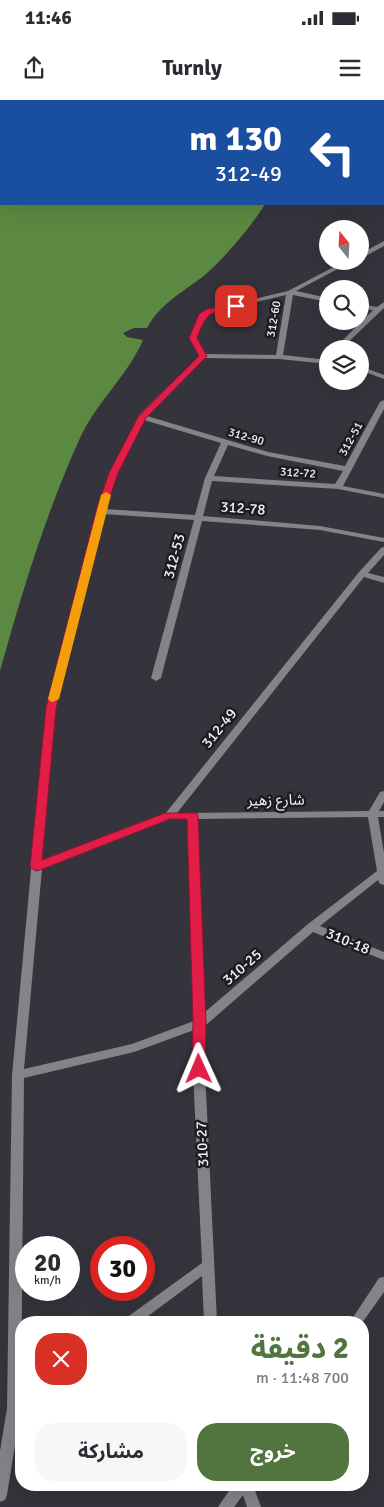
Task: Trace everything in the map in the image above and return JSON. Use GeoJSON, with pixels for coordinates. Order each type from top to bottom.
{"type":"FeatureCollection","features":[{"type":"Feature","properties":{"kind":"street"},"geometry":{"type":"LineString","coordinates":[[369,252],[382,246]]}},
{"type":"Feature","properties":{"kind":"street","name":"312-60"},"geometry":{"type":"LineString","coordinates":[[279,357],[290,292],[333,270]]}},
{"type":"Feature","properties":{"kind":"street"},"geometry":{"type":"LineString","coordinates":[[203,356],[193,338],[203,314],[290,292],[319,298]]}},
{"type":"Feature","properties":{"kind":"street"},"geometry":{"type":"LineString","coordinates":[[345,340],[384,304]]}},
{"type":"Feature","properties":{"kind":"street"},"geometry":{"type":"LineString","coordinates":[[369,308],[377,309]]}},
{"type":"Feature","properties":{"kind":"street"},"geometry":{"type":"LineString","coordinates":[[18,1316],[18,1075],[51,708],[100,511],[114,473],[142,417],[203,356],[319,360]]}},
{"type":"Feature","properties":{"kind":"street"},"geometry":{"type":"LineString","coordinates":[[369,371],[383,376]]}},
{"type":"Feature","properties":{"kind":"street","name":"312-51"},"geometry":{"type":"LineString","coordinates":[[338,487],[384,402]]}},
{"type":"Feature","properties":{"kind":"street","name":"312-90"},"geometry":{"type":"LineString","coordinates":[[142,417],[267,454],[347,469]]}},
{"type":"Feature","properties":{"kind":"street","name":"312-53"},"geometry":{"type":"LineString","coordinates":[[156,678],[198,518],[210,478],[225,443]]}},
{"type":"Feature","properties":{"kind":"street","name":"312-72"},"geometry":{"type":"LineString","coordinates":[[210,478],[338,487],[384,496]]}},
{"type":"Feature","properties":{"kind":"street","name":"312-78"},"geometry":{"type":"LineString","coordinates":[[100,511],[311,528],[384,540]]}},
{"type":"Feature","properties":{"kind":"street","name":"312-49"},"geometry":{"type":"LineString","coordinates":[[169,816],[362,574],[384,550]]}},
{"type":"Feature","properties":{"kind":"street"},"geometry":{"type":"LineString","coordinates":[[362,574],[384,580]]}},
{"type":"Feature","properties":{"kind":"street"},"geometry":{"type":"LineString","coordinates":[[383,876],[372,814],[384,794]]}},
{"type":"Feature","properties":{"kind":"street","name":"شارع زهير"},"geometry":{"type":"LineString","coordinates":[[169,816],[384,814]]}},
{"type":"Feature","properties":{"kind":"street","name":"310-27"},"geometry":{"type":"LineString","coordinates":[[192,815],[200,1023],[198,1050],[211,1316]]}},
{"type":"Feature","properties":{"kind":"street"},"geometry":{"type":"LineString","coordinates":[[36,867],[169,816]]}},
{"type":"Feature","properties":{"kind":"street","name":"310-25"},"geometry":{"type":"LineString","coordinates":[[18,1075],[134,1048],[200,1023],[312,927],[383,876]]}},
{"type":"Feature","properties":{"kind":"street","name":"310-18"},"geometry":{"type":"LineString","coordinates":[[312,927],[384,956]]}},
{"type":"Feature","properties":{"kind":"street"},"geometry":{"type":"LineString","coordinates":[[139,1316],[208,1265]]}},
{"type":"Feature","properties":{"kind":"street"},"geometry":{"type":"LineString","coordinates":[[360,1316],[384,1282]]}},
{"type":"Feature","properties":{"kind":"street"},"geometry":{"type":"LineString","coordinates":[[0,1495],[15,1421]]}},
{"type":"Feature","properties":{"kind":"street"},"geometry":{"type":"LineString","coordinates":[[225,1507],[237,1491]]}},
{"type":"Feature","properties":{"kind":"street"},"geometry":{"type":"LineString","coordinates":[[248,1491],[254,1507]]}},
{"type":"Feature","properties":{"kind":"shaded area"},"geometry":{"type":"Polygon","coordinates":[[[0,205],[264,205],[222,259],[206,274],[166,304],[152,319],[147,328],[134,328],[123,333],[127,337],[143,340],[137,353],[94,413],[80,438],[56,495],[36,553],[0,671],[0,205]]]}},
{"type":"Feature","properties":{"kind":"slow traffic"},"geometry":{"type":"LineString","coordinates":[[53,699],[100,511],[106,495]]}},
{"type":"Feature","properties":{"kind":"route"},"geometry":{"type":"LineString","coordinates":[[199,1069],[200,1023],[192,815],[169,816],[36,867],[51,708],[100,511],[114,473],[142,417],[203,356],[193,338],[202,316],[206,312],[236,306]]}}]}
